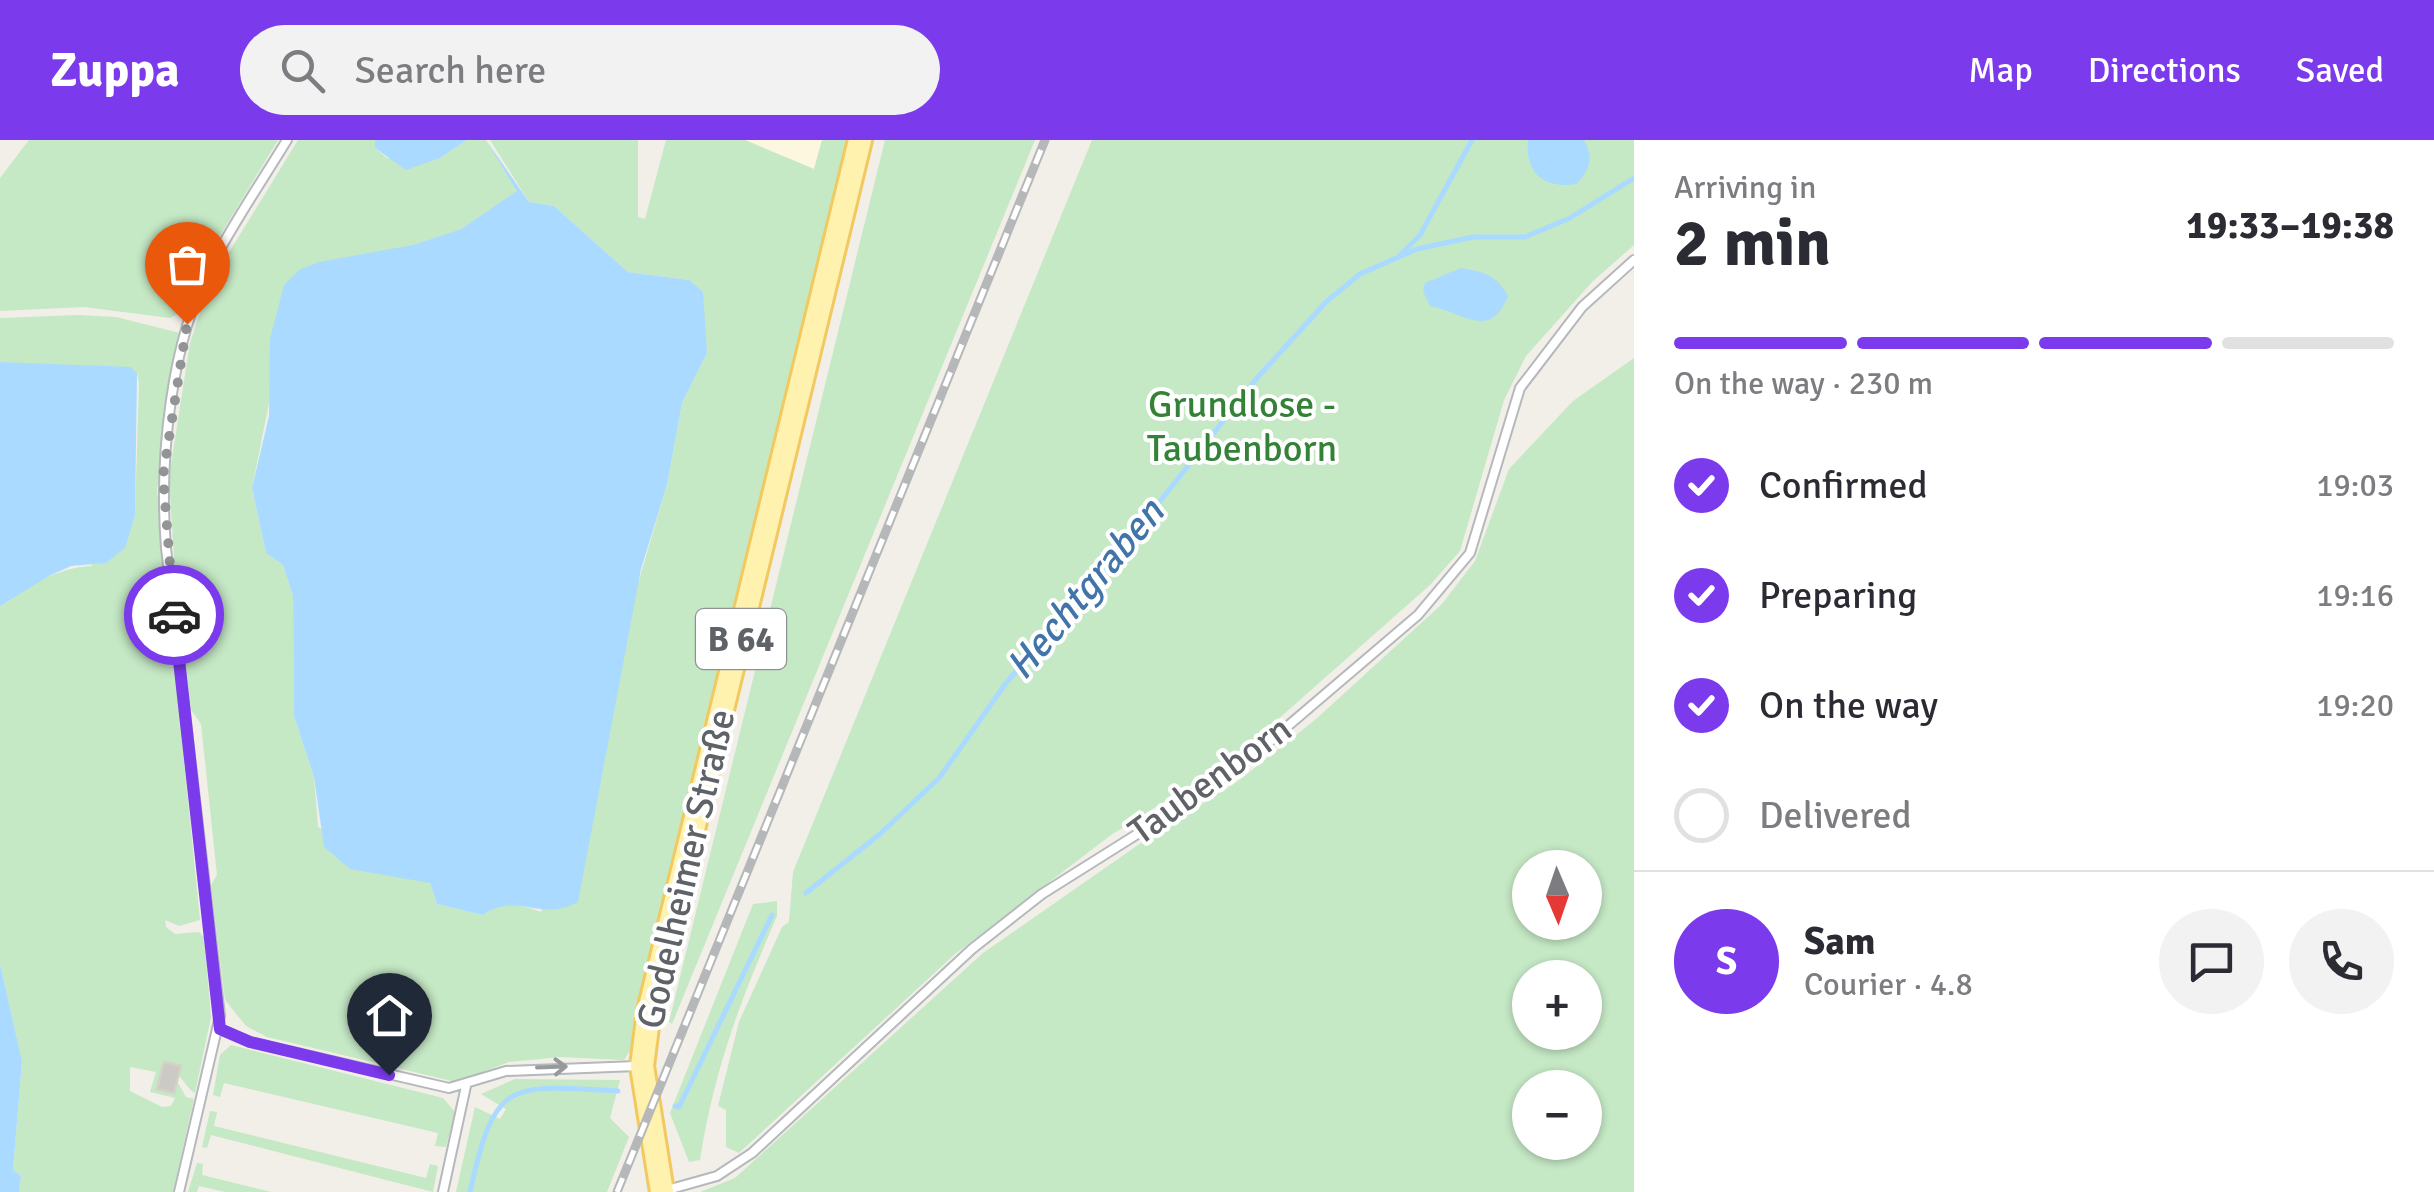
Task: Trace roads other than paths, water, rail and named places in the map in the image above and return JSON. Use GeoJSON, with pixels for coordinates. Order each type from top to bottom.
{"type":"FeatureCollection","features":[{"type":"Feature","properties":{"kind":"main road","name":"Godelheimer Straße"},"geometry":{"type":"LineString","coordinates":[[662,1191],[642,1066],[649,1011],[860,140]]}},
{"type":"Feature","properties":{"kind":"lane"},"geometry":{"type":"LineString","coordinates":[[180,1192],[220,1029],[166,548],[163,476],[194,302],[211,265],[287,140]]}},
{"type":"Feature","properties":{"kind":"lane","name":"Taubenborn"},"geometry":{"type":"LineString","coordinates":[[662,1191],[717,1176],[752,1153],[972,949],[1042,894],[1228,777],[1418,615],[1470,553],[1520,388],[1582,307],[1634,260]]}},
{"type":"Feature","properties":{"kind":"lane"},"geometry":{"type":"LineString","coordinates":[[220,1029],[250,1042],[424,1084],[466,1086],[506,1070],[642,1066]]}},
{"type":"Feature","properties":{"kind":"lane"},"geometry":{"type":"LineString","coordinates":[[444,1192],[466,1086]]}},
{"type":"Feature","properties":{"kind":"water"},"geometry":{"type":"Polygon","coordinates":[[[375,140],[467,140],[440,158],[406,170],[375,148],[375,140]]]}},
{"type":"Feature","properties":{"kind":"water"},"geometry":{"type":"Polygon","coordinates":[[[486,140],[529,202],[554,206],[628,272],[689,280],[703,292],[707,353],[682,403],[667,485],[641,569],[578,902],[552,910],[507,906],[483,915],[437,904],[430,883],[350,869],[324,847],[314,777],[294,716],[293,596],[283,565],[266,553],[252,488],[269,416],[270,339],[284,285],[299,270],[319,262],[413,245],[461,229],[517,191],[486,140]]]}},
{"type":"Feature","properties":{"kind":"water"},"geometry":{"type":"Polygon","coordinates":[[[1528,140],[1584,140],[1590,158],[1585,173],[1577,184],[1555,184],[1539,177],[1530,162],[1528,140]]]}},
{"type":"Feature","properties":{"kind":"water"},"geometry":{"type":"Polygon","coordinates":[[[1461,268],[1489,275],[1508,296],[1493,318],[1475,320],[1430,306],[1423,291],[1425,283],[1461,268]]]}},
{"type":"Feature","properties":{"kind":"water"},"geometry":{"type":"Polygon","coordinates":[[[0,362],[130,367],[137,373],[135,515],[125,548],[106,563],[71,566],[49,576],[0,606],[0,362]]]}},
{"type":"Feature","properties":{"kind":"water"},"geometry":{"type":"Polygon","coordinates":[[[0,964],[22,1061],[13,1170],[21,1176],[19,1192],[0,1192],[0,964]]]}},
{"type":"Feature","properties":{"kind":"waterway"},"geometry":{"type":"LineString","coordinates":[[1400,255],[1420,235],[1472,140]]}},
{"type":"Feature","properties":{"kind":"waterway","name":"Hechtgraben"},"geometry":{"type":"LineString","coordinates":[[806,893],[880,834],[940,777],[1006,683],[1110,565],[1257,378],[1326,302],[1360,274],[1417,249],[1473,237],[1525,237],[1570,218],[1634,178]]}},
{"type":"Feature","properties":{"kind":"waterway","name":"Hechtgraben"},"geometry":{"type":"LineString","coordinates":[[675,1106],[679,1107],[772,915]]}},
{"type":"Feature","properties":{"kind":"waterway","name":"Hechtgraben"},"geometry":{"type":"LineString","coordinates":[[470,1192],[488,1127],[512,1096],[552,1088],[618,1091]]}},
{"type":"Feature","properties":{"kind":"railway"},"geometry":{"type":"LineString","coordinates":[[617,1192],[1045,140]]}},
{"type":"Feature","properties":{"kind":"park label","name":"Grundlose - Taubenborn"},"geometry":{"type":"Point","coordinates":[1242,426]}}]}
